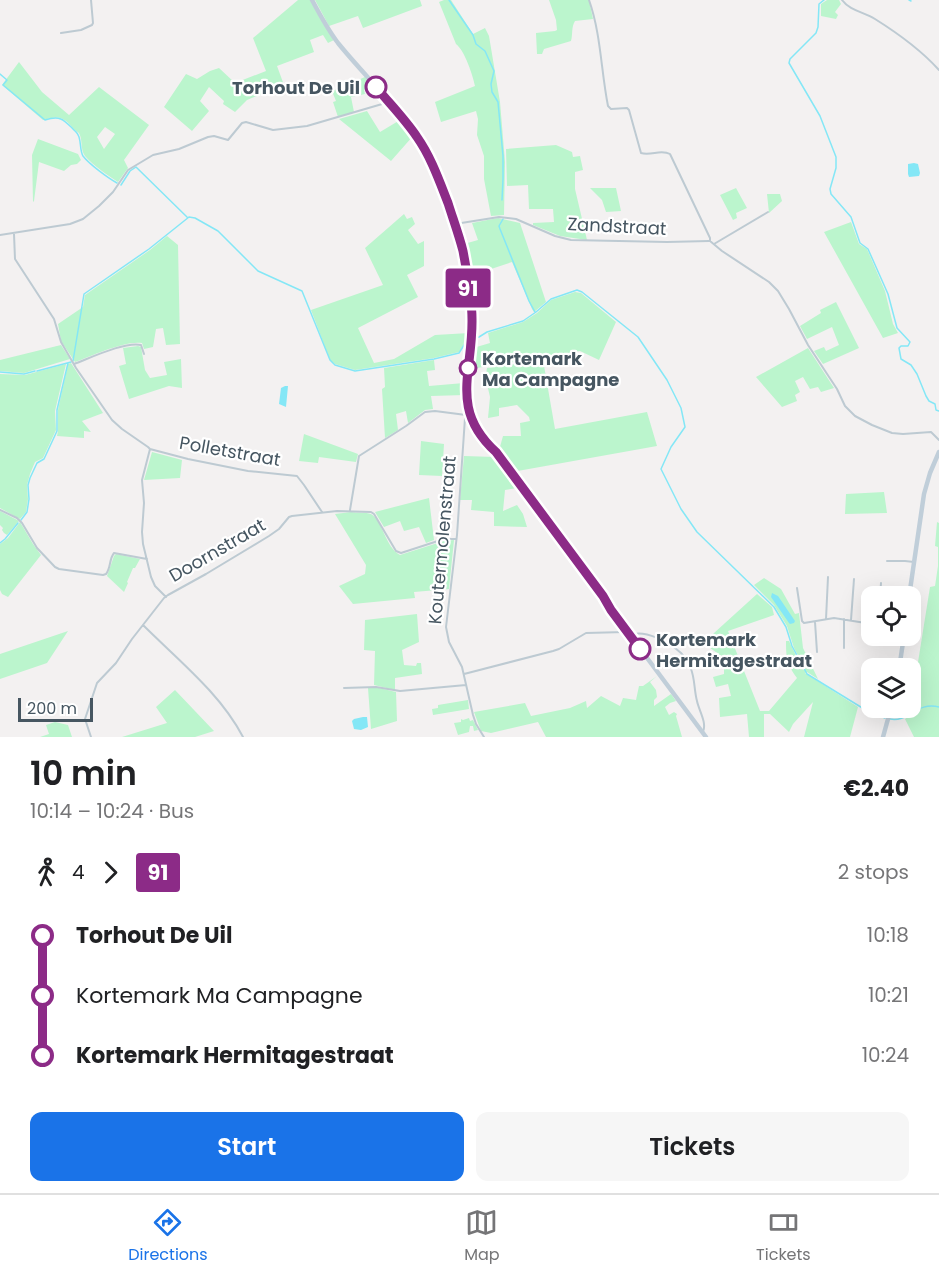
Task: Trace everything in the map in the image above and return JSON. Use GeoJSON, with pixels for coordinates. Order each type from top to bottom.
{"type":"FeatureCollection","features":[{"type":"Feature","properties":{"kind":"street"},"geometry":{"type":"LineString","coordinates":[[61,33],[92,26],[91,0]]}},
{"type":"Feature","properties":{"kind":"street"},"geometry":{"type":"LineString","coordinates":[[312,0],[337,41],[416,136],[434,165],[462,249],[472,308],[466,392],[467,414],[486,444],[496,452],[705,735]]}},
{"type":"Feature","properties":{"kind":"street"},"geometry":{"type":"LineString","coordinates":[[589,0],[596,28],[608,106],[611,109],[629,110],[641,153],[645,155],[665,152],[670,154],[710,241],[769,282],[778,291],[808,345],[850,412],[863,421],[885,430],[903,434],[931,432],[939,440]]}},
{"type":"Feature","properties":{"kind":"street"},"geometry":{"type":"LineString","coordinates":[[842,0],[847,6],[872,17],[906,40],[921,51],[939,70]]}},
{"type":"Feature","properties":{"kind":"street"},"geometry":{"type":"LineString","coordinates":[[0,235],[70,224],[83,219],[113,192],[128,170],[135,165],[153,155],[179,149],[208,137],[214,136],[228,140],[242,123],[246,122],[273,130],[307,126],[389,102]]}},
{"type":"Feature","properties":{"kind":"street"},"geometry":{"type":"LineString","coordinates":[[714,244],[768,212]]}},
{"type":"Feature","properties":{"kind":"street","name":"Zandstraat"},"geometry":{"type":"LineString","coordinates":[[455,224],[499,217],[516,219],[555,236],[571,240],[710,241]]}},
{"type":"Feature","properties":{"kind":"street","name":"Polletstraat"},"geometry":{"type":"LineString","coordinates":[[14,233],[15,259],[54,319],[58,336],[74,364],[112,420],[150,450],[248,471],[297,476],[322,512]]}},
{"type":"Feature","properties":{"kind":"street"},"geometry":{"type":"LineString","coordinates":[[74,364],[135,344],[141,345],[144,354]]}},
{"type":"Feature","properties":{"kind":"street"},"geometry":{"type":"LineString","coordinates":[[350,510],[359,456],[424,412],[467,414]]}},
{"type":"Feature","properties":{"kind":"street","name":"Koutermolenstraat"},"geometry":{"type":"LineString","coordinates":[[467,414],[446,627],[449,642],[464,674],[476,724],[484,737]]}},
{"type":"Feature","properties":{"kind":"street"},"geometry":{"type":"LineString","coordinates":[[150,450],[142,480],[144,503],[142,532],[155,586],[166,597]]}},
{"type":"Feature","properties":{"kind":"street"},"geometry":{"type":"LineString","coordinates":[[911,586],[924,494],[939,452]]}},
{"type":"Feature","properties":{"kind":"street"},"geometry":{"type":"LineString","coordinates":[[0,510],[22,523],[37,548],[59,570],[103,575],[108,571],[114,553],[147,559]]}},
{"type":"Feature","properties":{"kind":"street","name":"Doornstraat"},"geometry":{"type":"LineString","coordinates":[[91,737],[85,719],[95,687],[166,597],[269,536],[279,529],[289,517],[322,512],[368,511],[374,514],[396,551],[401,554],[444,539],[456,539]]}},
{"type":"Feature","properties":{"kind":"street"},"geometry":{"type":"LineString","coordinates":[[887,561],[914,562]]}},
{"type":"Feature","properties":{"kind":"street"},"geometry":{"type":"LineString","coordinates":[[826,619],[828,577]]}},
{"type":"Feature","properties":{"kind":"street"},"geometry":{"type":"LineString","coordinates":[[851,620],[854,579]]}},
{"type":"Feature","properties":{"kind":"street"},"geometry":{"type":"LineString","coordinates":[[797,588],[803,622],[806,624],[826,619],[861,622]]}},
{"type":"Feature","properties":{"kind":"street"},"geometry":{"type":"LineString","coordinates":[[844,619],[844,648]]}},
{"type":"Feature","properties":{"kind":"street"},"geometry":{"type":"LineString","coordinates":[[815,622],[817,652]]}},
{"type":"Feature","properties":{"kind":"street"},"geometry":{"type":"LineString","coordinates":[[143,625],[212,693],[233,719],[243,737]]}},
{"type":"Feature","properties":{"kind":"street"},"geometry":{"type":"LineString","coordinates":[[464,674],[560,649],[586,633],[625,632],[656,638],[683,655],[693,673],[696,698],[705,735]]}},
{"type":"Feature","properties":{"kind":"street"},"geometry":{"type":"LineString","coordinates":[[344,688],[376,687],[400,691],[466,685]]}},
{"type":"Feature","properties":{"kind":"street"},"geometry":{"type":"LineString","coordinates":[[883,737],[888,718]]}},
{"type":"Feature","properties":{"kind":"green space"},"geometry":{"type":"Polygon","coordinates":[[[298,0],[310,0],[334,40],[328,43],[323,35],[310,40],[314,52],[277,66],[284,85],[247,100],[235,112],[223,104],[224,101],[209,87],[200,101],[209,111],[192,131],[164,107],[186,74],[197,79],[219,68],[235,83],[266,71],[253,38],[298,0]]]}},
{"type":"Feature","properties":{"kind":"green space"},"geometry":{"type":"Polygon","coordinates":[[[315,0],[420,0],[422,6],[363,28],[358,16],[329,26],[315,0]]]}},
{"type":"Feature","properties":{"kind":"green space"},"geometry":{"type":"Polygon","coordinates":[[[451,0],[473,34],[485,28],[489,36],[500,102],[505,162],[504,215],[491,216],[484,179],[484,156],[477,135],[476,111],[441,122],[435,102],[475,86],[468,64],[456,44],[439,2],[451,0]]]}},
{"type":"Feature","properties":{"kind":"green space"},"geometry":{"type":"Polygon","coordinates":[[[549,0],[589,0],[593,19],[575,21],[571,41],[544,49],[542,54],[537,54],[536,33],[557,30],[549,0]]]}},
{"type":"Feature","properties":{"kind":"green space"},"geometry":{"type":"Polygon","coordinates":[[[827,0],[839,0],[841,4],[835,12],[838,15],[836,19],[821,16],[821,4],[827,0]]]}},
{"type":"Feature","properties":{"kind":"green space"},"geometry":{"type":"Polygon","coordinates":[[[19,62],[42,92],[69,115],[99,87],[149,125],[124,160],[128,168],[118,182],[96,167],[85,156],[79,133],[66,121],[56,118],[43,120],[2,85],[19,62]],[[105,127],[97,137],[104,149],[115,134],[105,127]]]}},
{"type":"Feature","properties":{"kind":"green space"},"geometry":{"type":"Polygon","coordinates":[[[365,77],[371,84],[364,90],[365,94],[351,97],[354,112],[338,117],[332,91],[365,77]]]}},
{"type":"Feature","properties":{"kind":"green space"},"geometry":{"type":"Polygon","coordinates":[[[367,111],[380,132],[400,120],[413,136],[391,161],[339,119],[367,111]]]}},
{"type":"Feature","properties":{"kind":"green space"},"geometry":{"type":"Polygon","coordinates":[[[38,139],[78,154],[81,160],[64,171],[39,162],[33,202],[32,155],[38,139]]]}},
{"type":"Feature","properties":{"kind":"green space"},"geometry":{"type":"Polygon","coordinates":[[[556,145],[572,152],[573,157],[580,156],[583,170],[575,172],[575,189],[587,240],[560,236],[533,225],[533,223],[554,222],[553,209],[529,209],[528,185],[507,186],[506,149],[556,145]]]}},
{"type":"Feature","properties":{"kind":"green space"},"geometry":{"type":"Polygon","coordinates":[[[590,188],[616,188],[621,211],[606,212],[602,200],[590,188]]]}},
{"type":"Feature","properties":{"kind":"green space"},"geometry":{"type":"Polygon","coordinates":[[[736,188],[747,208],[736,213],[737,218],[733,220],[720,195],[736,188]]]}},
{"type":"Feature","properties":{"kind":"green space"},"geometry":{"type":"Polygon","coordinates":[[[767,194],[780,194],[782,201],[769,213],[767,194]]]}},
{"type":"Feature","properties":{"kind":"green space"},"geometry":{"type":"Polygon","coordinates":[[[404,214],[407,219],[412,217],[415,224],[408,230],[418,244],[424,241],[424,266],[407,275],[418,297],[358,328],[374,363],[394,359],[435,335],[469,333],[469,337],[459,352],[434,358],[355,370],[335,364],[330,360],[311,310],[383,285],[365,248],[404,214]]]}},
{"type":"Feature","properties":{"kind":"green space"},"geometry":{"type":"Polygon","coordinates":[[[498,218],[520,223],[546,302],[534,312],[512,262],[470,276],[464,244],[478,240],[472,223],[498,218]]]}},
{"type":"Feature","properties":{"kind":"green space"},"geometry":{"type":"Polygon","coordinates":[[[851,222],[859,244],[867,249],[885,291],[893,324],[898,333],[883,338],[824,232],[851,222]]]}},
{"type":"Feature","properties":{"kind":"green space"},"geometry":{"type":"Polygon","coordinates":[[[167,236],[178,245],[180,344],[166,345],[163,328],[156,329],[153,347],[144,349],[142,343],[127,344],[75,362],[61,341],[58,324],[83,307],[85,295],[167,236]]]}},
{"type":"Feature","properties":{"kind":"green space"},"geometry":{"type":"Polygon","coordinates":[[[575,292],[581,293],[616,322],[599,360],[580,351],[471,369],[473,348],[490,343],[488,333],[523,322],[551,300],[575,292]]]}},
{"type":"Feature","properties":{"kind":"green space"},"geometry":{"type":"Polygon","coordinates":[[[836,302],[859,348],[823,364],[814,351],[824,347],[826,351],[839,345],[832,327],[807,339],[800,326],[821,313],[820,310],[836,302]]]}},
{"type":"Feature","properties":{"kind":"green space"},"geometry":{"type":"Polygon","coordinates":[[[61,345],[70,359],[24,373],[0,371],[0,360],[61,345]]]}},
{"type":"Feature","properties":{"kind":"green space"},"geometry":{"type":"Polygon","coordinates":[[[141,347],[145,370],[150,378],[167,375],[164,362],[181,359],[182,388],[169,386],[129,399],[119,366],[126,364],[123,348],[141,347]]]}},
{"type":"Feature","properties":{"kind":"green space"},"geometry":{"type":"Polygon","coordinates":[[[808,348],[834,388],[821,392],[818,387],[810,389],[803,377],[795,381],[800,392],[795,395],[797,401],[782,407],[756,377],[808,348]]]}},
{"type":"Feature","properties":{"kind":"green space"},"geometry":{"type":"Polygon","coordinates":[[[434,360],[435,370],[427,371],[429,386],[464,383],[465,395],[431,396],[433,409],[425,410],[408,423],[406,411],[396,414],[398,430],[385,438],[382,389],[385,387],[384,368],[434,360]]]}},
{"type":"Feature","properties":{"kind":"green space"},"geometry":{"type":"Polygon","coordinates":[[[543,360],[555,429],[647,412],[657,446],[512,472],[498,454],[503,436],[521,436],[520,423],[530,421],[517,405],[499,408],[499,416],[488,418],[490,397],[487,384],[496,383],[496,376],[486,374],[487,368],[543,360]]]}},
{"type":"Feature","properties":{"kind":"green space"},"geometry":{"type":"Polygon","coordinates":[[[71,363],[103,413],[82,421],[91,432],[84,431],[84,438],[57,436],[58,410],[68,364],[71,363]]]}},
{"type":"Feature","properties":{"kind":"green space"},"geometry":{"type":"Polygon","coordinates":[[[66,364],[55,411],[56,430],[43,458],[35,462],[30,474],[27,485],[26,512],[20,519],[0,508],[0,374],[25,375],[66,364]]]}},
{"type":"Feature","properties":{"kind":"green space"},"geometry":{"type":"Polygon","coordinates":[[[304,434],[358,454],[356,462],[319,457],[318,463],[299,461],[304,434]]]}},
{"type":"Feature","properties":{"kind":"green space"},"geometry":{"type":"Polygon","coordinates":[[[421,441],[444,444],[442,476],[419,475],[421,441]]]}},
{"type":"Feature","properties":{"kind":"green space"},"geometry":{"type":"Polygon","coordinates":[[[152,452],[182,460],[180,478],[144,480],[152,452]]]}},
{"type":"Feature","properties":{"kind":"green space"},"geometry":{"type":"Polygon","coordinates":[[[464,456],[495,457],[517,488],[505,490],[503,511],[517,505],[527,527],[494,526],[494,512],[471,510],[472,500],[460,500],[464,456]]]}},
{"type":"Feature","properties":{"kind":"green space"},"geometry":{"type":"Polygon","coordinates":[[[884,492],[887,513],[845,514],[846,494],[884,492]]]}},
{"type":"Feature","properties":{"kind":"green space"},"geometry":{"type":"Polygon","coordinates":[[[429,498],[434,540],[426,543],[419,527],[404,531],[400,521],[384,527],[375,512],[429,498]]]}},
{"type":"Feature","properties":{"kind":"green space"},"geometry":{"type":"Polygon","coordinates":[[[0,511],[19,521],[7,535],[0,525],[0,511]]]}},
{"type":"Feature","properties":{"kind":"green space"},"geometry":{"type":"Polygon","coordinates":[[[369,513],[375,517],[391,546],[400,555],[454,540],[449,589],[414,592],[415,598],[353,604],[339,586],[365,574],[366,565],[335,514],[369,513]]]}},
{"type":"Feature","properties":{"kind":"green space"},"geometry":{"type":"Polygon","coordinates":[[[20,522],[41,555],[8,597],[0,590],[0,544],[8,538],[20,522]]]}},
{"type":"Feature","properties":{"kind":"green space"},"geometry":{"type":"Polygon","coordinates":[[[937,522],[939,523],[939,737],[914,737],[905,719],[921,718],[921,658],[919,658],[930,587],[935,586],[938,566],[938,547],[935,546],[937,522]]]}},
{"type":"Feature","properties":{"kind":"green space"},"geometry":{"type":"Polygon","coordinates":[[[116,554],[140,559],[133,568],[124,592],[107,576],[116,554]]]}},
{"type":"Feature","properties":{"kind":"green space"},"geometry":{"type":"Polygon","coordinates":[[[764,578],[781,589],[795,614],[799,613],[803,648],[818,679],[805,673],[858,707],[850,737],[804,737],[813,702],[793,724],[789,732],[770,714],[764,714],[764,737],[749,737],[747,714],[720,717],[719,698],[731,696],[728,684],[716,687],[713,677],[724,674],[724,664],[730,662],[703,643],[757,594],[772,607],[774,615],[728,631],[760,711],[769,711],[797,678],[788,661],[786,641],[789,641],[803,670],[805,669],[794,648],[787,626],[774,605],[754,585],[764,578]]]}},
{"type":"Feature","properties":{"kind":"green space"},"geometry":{"type":"Polygon","coordinates":[[[417,614],[419,642],[402,650],[404,665],[416,666],[417,663],[421,663],[422,674],[395,678],[395,690],[374,685],[375,651],[364,650],[365,620],[417,614]]]}},
{"type":"Feature","properties":{"kind":"green space"},"geometry":{"type":"Polygon","coordinates":[[[68,631],[47,663],[0,679],[0,654],[68,631]]]}},
{"type":"Feature","properties":{"kind":"green space"},"geometry":{"type":"Polygon","coordinates":[[[657,676],[650,682],[656,690],[657,697],[654,700],[654,706],[671,694],[676,701],[665,707],[669,715],[674,712],[677,714],[682,737],[546,737],[538,722],[491,733],[481,731],[474,712],[525,703],[531,716],[570,708],[586,701],[587,708],[601,696],[620,706],[623,698],[636,700],[639,686],[643,686],[657,676]]]}},
{"type":"Feature","properties":{"kind":"green space"},"geometry":{"type":"Polygon","coordinates":[[[368,688],[396,692],[397,721],[371,729],[368,688]]]}},
{"type":"Feature","properties":{"kind":"green space"},"geometry":{"type":"Polygon","coordinates":[[[175,690],[214,731],[195,737],[122,737],[167,723],[156,707],[175,690]]]}},
{"type":"Feature","properties":{"kind":"green space"},"geometry":{"type":"Polygon","coordinates":[[[468,700],[469,709],[433,715],[432,709],[438,708],[438,705],[468,700]]]}},
{"type":"Feature","properties":{"kind":"green space"},"geometry":{"type":"Polygon","coordinates":[[[469,718],[470,721],[473,720],[478,730],[474,731],[473,726],[470,726],[469,732],[458,735],[454,723],[469,718]]]}},
{"type":"Feature","properties":{"kind":"green space"},"geometry":{"type":"Polygon","coordinates":[[[55,722],[68,725],[72,737],[40,737],[49,734],[46,725],[55,722]]]}},
{"type":"Feature","properties":{"kind":"water"},"geometry":{"type":"Polygon","coordinates":[[[908,164],[918,164],[919,176],[909,177],[908,164]]]}},
{"type":"Feature","properties":{"kind":"water"},"geometry":{"type":"Polygon","coordinates":[[[288,386],[286,407],[279,404],[281,388],[288,386]]]}},
{"type":"Feature","properties":{"kind":"water"},"geometry":{"type":"Polygon","coordinates":[[[772,593],[778,596],[795,621],[794,623],[789,623],[771,597],[772,593]]]}},
{"type":"Feature","properties":{"kind":"water"},"geometry":{"type":"Polygon","coordinates":[[[367,717],[368,727],[361,730],[354,729],[352,721],[367,717]]]}},
{"type":"Feature","properties":{"kind":"waterway"},"geometry":{"type":"LineString","coordinates":[[449,0],[473,35],[476,44],[485,51],[494,71],[491,84],[492,92],[498,102],[503,156],[502,200]]}},
{"type":"Feature","properties":{"kind":"waterway"},"geometry":{"type":"LineString","coordinates":[[824,0],[819,4],[816,33],[790,59],[789,63],[820,116],[836,157],[831,194],[851,217],[860,243],[868,249],[888,294],[897,328],[910,342],[908,346],[899,348],[901,359],[911,365],[929,401],[935,404],[936,410],[939,411]]}},
{"type":"Feature","properties":{"kind":"waterway"},"geometry":{"type":"LineString","coordinates":[[0,74],[7,80],[3,85],[45,120],[59,118],[68,124],[78,134],[83,156],[117,183]]}},
{"type":"Feature","properties":{"kind":"waterway"},"geometry":{"type":"LineString","coordinates":[[121,185],[130,171],[136,167],[187,217]]}},
{"type":"Feature","properties":{"kind":"waterway"},"geometry":{"type":"LineString","coordinates":[[73,361],[84,294],[149,249],[189,217],[218,231],[258,271],[302,291],[330,360],[335,365],[355,371],[434,359],[459,353],[468,339]]}},
{"type":"Feature","properties":{"kind":"waterway"},"geometry":{"type":"LineString","coordinates":[[503,219],[499,226],[500,229],[535,312]]}},
{"type":"Feature","properties":{"kind":"waterway"},"geometry":{"type":"LineString","coordinates":[[473,338],[523,321],[551,299],[577,290],[638,337],[667,380],[681,408],[685,427],[671,447],[661,469],[681,509],[697,532],[774,607],[786,627],[792,646],[807,674],[861,707]]}},
{"type":"Feature","properties":{"kind":"waterway"},"geometry":{"type":"LineString","coordinates":[[37,371],[71,362]]}},
{"type":"Feature","properties":{"kind":"waterway"},"geometry":{"type":"LineString","coordinates":[[21,520],[27,512],[30,478],[37,463],[44,459],[57,431],[57,410],[68,363]]}},
{"type":"Feature","properties":{"kind":"waterway"},"geometry":{"type":"LineString","coordinates":[[0,372],[24,374],[35,371]]}},
{"type":"Feature","properties":{"kind":"waterway"},"geometry":{"type":"LineString","coordinates":[[0,543],[18,523]]}},
{"type":"Feature","properties":{"kind":"waterway"},"geometry":{"type":"LineString","coordinates":[[890,719],[902,718],[925,707],[939,707]]}},
{"type":"Feature","properties":{"kind":"bus line","name":"91"},"geometry":{"type":"LineString","coordinates":[[376,87],[416,136],[434,165],[455,224],[462,249],[472,308],[466,392],[467,405],[476,430],[486,444],[496,452],[640,649]]}},
{"type":"Feature","properties":{"kind":"place","name":"Torhout De Uil"},"geometry":{"type":"Point","coordinates":[376,87]}},
{"type":"Feature","properties":{"kind":"place","name":"Kortemark Ma Campagne"},"geometry":{"type":"Point","coordinates":[468,368]}},
{"type":"Feature","properties":{"kind":"place","name":"Kortemark Hermitagestraat"},"geometry":{"type":"Point","coordinates":[640,649]}}]}
